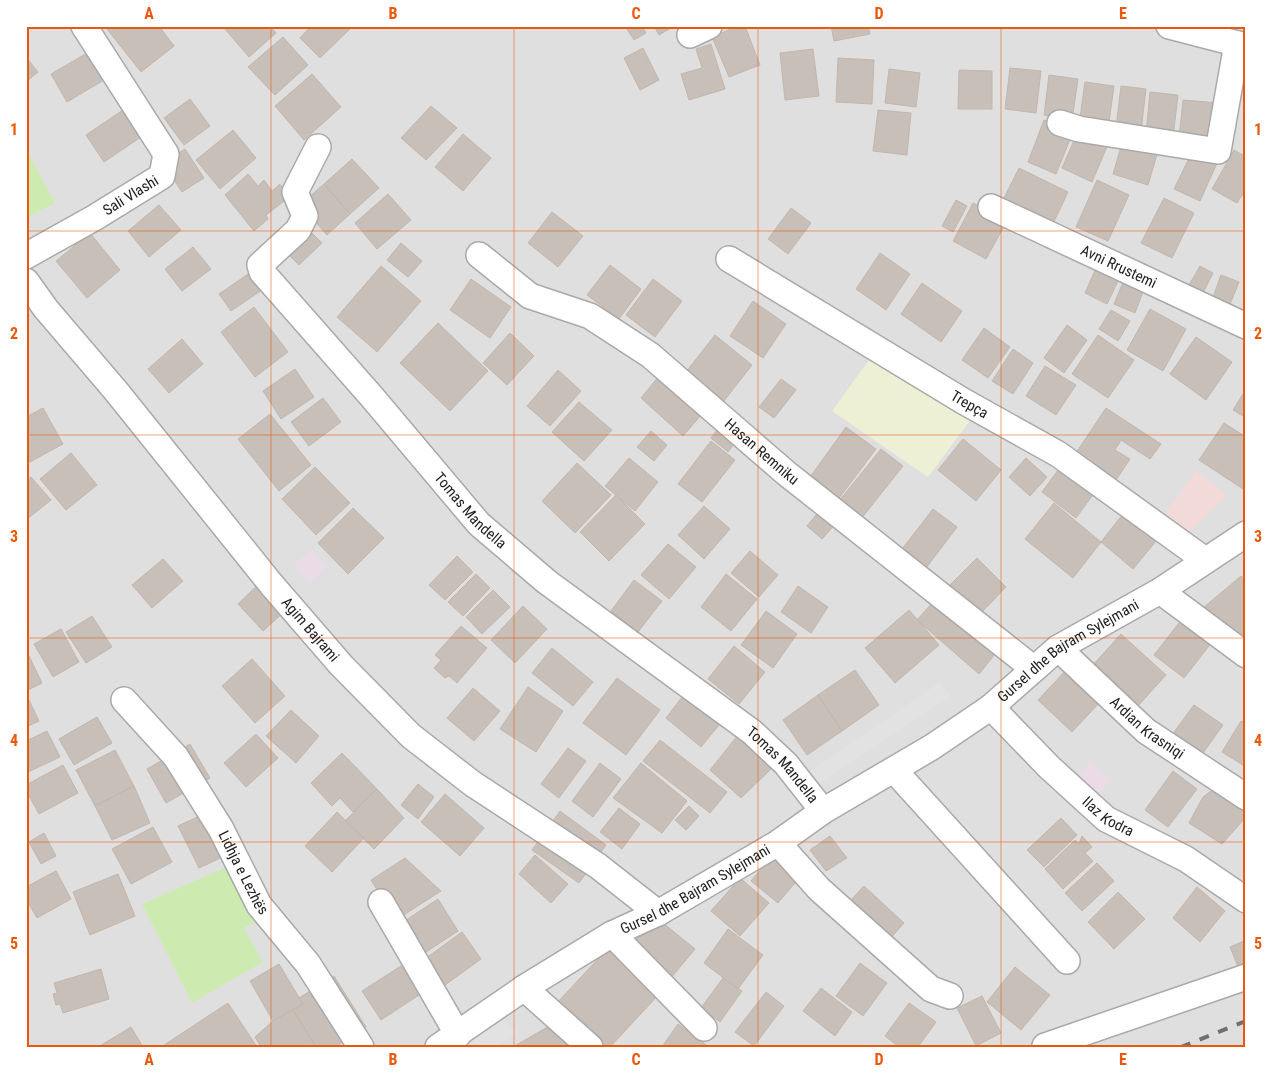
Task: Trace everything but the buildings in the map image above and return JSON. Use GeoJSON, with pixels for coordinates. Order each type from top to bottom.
{"type":"FeatureCollection","features":[{"type":"Feature","properties":{"kind":"street","name":"Sali Vlashi"},"geometry":{"type":"LineString","coordinates":[[26,256],[94,218],[162,176],[166,154],[84,26]]}},
{"type":"Feature","properties":{"kind":"street"},"geometry":{"type":"LineString","coordinates":[[1060,123],[1079,129],[1218,150],[1241,45],[1169,26]]}},
{"type":"Feature","properties":{"kind":"street","name":"Tomas Mandella"},"geometry":{"type":"LineString","coordinates":[[318,147],[295,192],[305,216],[298,230],[260,265],[262,272],[372,397],[479,524],[548,582],[752,732],[786,764],[823,811]]}},
{"type":"Feature","properties":{"kind":"street","name":"Avni Rrustemi"},"geometry":{"type":"LineString","coordinates":[[992,207],[1246,326]]}},
{"type":"Feature","properties":{"kind":"street","name":"Hasan Remniku"},"geometry":{"type":"LineString","coordinates":[[479,255],[530,296],[590,316],[650,355],[786,473],[1034,669]]}},
{"type":"Feature","properties":{"kind":"street","name":"Trepça"},"geometry":{"type":"LineString","coordinates":[[729,259],[963,401],[1058,454],[1205,560]]}},
{"type":"Feature","properties":{"kind":"street","name":"Agim Bajrami"},"geometry":{"type":"LineString","coordinates":[[26,280],[46,309],[116,391],[271,584],[340,666],[411,736],[472,784],[598,866],[658,913]]}},
{"type":"Feature","properties":{"kind":"street","name":"Gursel dhe Bajram Sylejmani"},"geometry":{"type":"LineString","coordinates":[[381,902],[448,1041],[524,988],[612,934],[658,913],[778,843],[823,811],[894,770],[991,707],[1058,648],[1160,591],[1246,534]]}},
{"type":"Feature","properties":{"kind":"street"},"geometry":{"type":"LineString","coordinates":[[1160,591],[1246,655]]}},
{"type":"Feature","properties":{"kind":"street","name":"Ardian Krasniqi"},"geometry":{"type":"LineString","coordinates":[[1058,648],[1146,731],[1246,797]]}},
{"type":"Feature","properties":{"kind":"street","name":"Lidhja e Lezhës"},"geometry":{"type":"LineString","coordinates":[[124,700],[176,757],[221,829],[258,905],[308,964],[361,1047]]}},
{"type":"Feature","properties":{"kind":"street","name":"Ilaz Kodra"},"geometry":{"type":"LineString","coordinates":[[991,707],[1049,767],[1106,819],[1186,860],[1246,900]]}},
{"type":"Feature","properties":{"kind":"street"},"geometry":{"type":"LineString","coordinates":[[894,770],[1067,961]]}},
{"type":"Feature","properties":{"kind":"street","name":"Gursel dhe Bajram Sylejmani"},"geometry":{"type":"LineString","coordinates":[[778,843],[820,889],[931,989],[950,996]]}},
{"type":"Feature","properties":{"kind":"street","name":"Gursel dhe Bajram Sylejmani"},"geometry":{"type":"LineString","coordinates":[[612,934],[704,1028]]}},
{"type":"Feature","properties":{"kind":"street"},"geometry":{"type":"LineString","coordinates":[[1045,1046],[1246,976]]}},
{"type":"Feature","properties":{"kind":"street"},"geometry":{"type":"LineString","coordinates":[[524,988],[590,1047]]}},
{"type":"Feature","properties":{"kind":"shaded area"},"geometry":{"type":"Polygon","coordinates":[[[26,26],[1246,26],[1246,1047],[26,1047],[26,26]]]}},
{"type":"Feature","properties":{"kind":"shaded area"},"geometry":{"type":"Polygon","coordinates":[[[1196,471],[1227,495],[1186,535],[1165,513],[1196,471]]]}},
{"type":"Feature","properties":{"kind":"shaded area"},"geometry":{"type":"Polygon","coordinates":[[[311,550],[326,567],[310,582],[294,565],[311,550]]]}},
{"type":"Feature","properties":{"kind":"shaded area"},"geometry":{"type":"Polygon","coordinates":[[[939,683],[951,696],[821,783],[810,771],[939,683]]]}},
{"type":"Feature","properties":{"kind":"shaded area"},"geometry":{"type":"Polygon","coordinates":[[[1090,762],[1109,781],[1095,797],[1075,782],[1090,762]]]}},
{"type":"Feature","properties":{"kind":"shaded area"},"geometry":{"type":"Polygon","coordinates":[[[496,1018],[519,1032],[496,1047],[454,1047],[496,1018]]]}},
{"type":"Feature","properties":{"kind":"green space"},"geometry":{"type":"Polygon","coordinates":[[[26,149],[55,203],[26,218],[26,149]]]}},
{"type":"Feature","properties":{"kind":"green space"},"geometry":{"type":"Polygon","coordinates":[[[874,353],[975,414],[928,477],[832,411],[874,353]]]}},
{"type":"Feature","properties":{"kind":"green space"},"geometry":{"type":"Polygon","coordinates":[[[231,865],[261,919],[244,928],[263,962],[192,1003],[142,904],[231,865]]]}},
{"type":"Feature","properties":{"kind":"railway"},"geometry":{"type":"LineString","coordinates":[[1181,1047],[1246,1021]]}}]}
